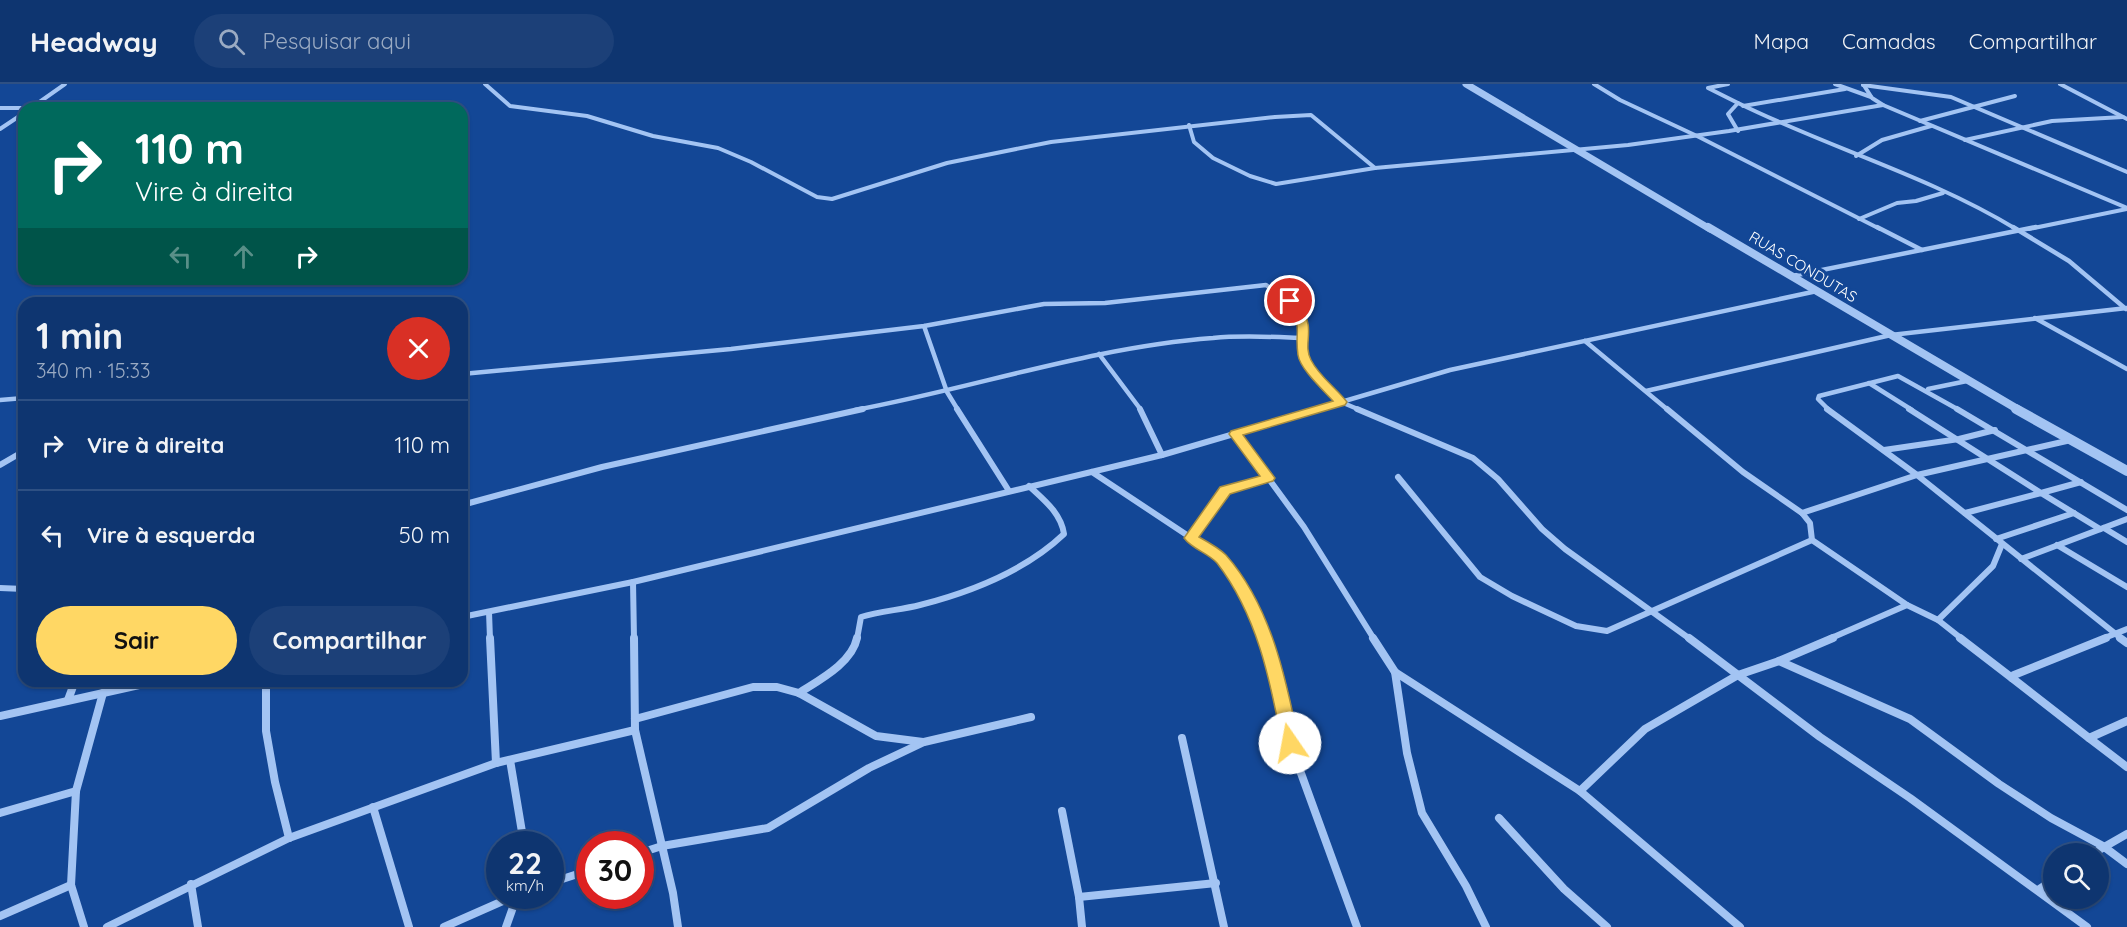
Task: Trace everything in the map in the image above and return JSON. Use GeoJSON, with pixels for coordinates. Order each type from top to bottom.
{"type":"FeatureCollection","features":[{"type":"Feature","properties":{"kind":"street"},"geometry":{"type":"LineString","coordinates":[[39,102],[64,84]]}},
{"type":"Feature","properties":{"kind":"street"},"geometry":{"type":"LineString","coordinates":[[485,84],[510,106],[587,116],[653,136],[718,148],[751,162],[817,197],[826,199],[838,198],[947,163],[1051,142],[1189,125],[1311,115],[1375,168]]}},
{"type":"Feature","properties":{"kind":"street","name":"RUAS CONDUTAS"},"geometry":{"type":"LineString","coordinates":[[1466,84],[1967,381],[2127,471]]}},
{"type":"Feature","properties":{"kind":"street"},"geometry":{"type":"LineString","coordinates":[[1594,84],[1620,100],[1697,136],[1922,250]]}},
{"type":"Feature","properties":{"kind":"street"},"geometry":{"type":"LineString","coordinates":[[1699,84],[1778,123],[1977,206],[2076,266],[2126,308]]}},
{"type":"Feature","properties":{"kind":"street"},"geometry":{"type":"LineString","coordinates":[[1708,88],[1728,84]]}},
{"type":"Feature","properties":{"kind":"street"},"geometry":{"type":"LineString","coordinates":[[1835,84],[2127,209]]}},
{"type":"Feature","properties":{"kind":"street"},"geometry":{"type":"LineString","coordinates":[[1863,84],[1872,98]]}},
{"type":"Feature","properties":{"kind":"street"},"geometry":{"type":"LineString","coordinates":[[1863,84],[1944,95],[2127,172]]}},
{"type":"Feature","properties":{"kind":"street"},"geometry":{"type":"LineString","coordinates":[[2060,84],[2125,118]]}},
{"type":"Feature","properties":{"kind":"street"},"geometry":{"type":"LineString","coordinates":[[1738,131],[1728,114],[1741,105],[1845,89]]}},
{"type":"Feature","properties":{"kind":"street"},"geometry":{"type":"LineString","coordinates":[[1920,121],[2015,96]]}},
{"type":"Feature","properties":{"kind":"street"},"geometry":{"type":"LineString","coordinates":[[1189,125],[1194,142],[1213,158],[1250,176],[1276,184],[1375,168],[1584,152],[1738,131],[1883,105]]}},
{"type":"Feature","properties":{"kind":"street"},"geometry":{"type":"LineString","coordinates":[[0,108],[18,110]]}},
{"type":"Feature","properties":{"kind":"street"},"geometry":{"type":"LineString","coordinates":[[0,129],[18,116]]}},
{"type":"Feature","properties":{"kind":"street"},"geometry":{"type":"LineString","coordinates":[[1965,140],[2058,120],[2125,118]]}},
{"type":"Feature","properties":{"kind":"street"},"geometry":{"type":"LineString","coordinates":[[1856,156],[1882,140],[1932,126]]}},
{"type":"Feature","properties":{"kind":"street"},"geometry":{"type":"LineString","coordinates":[[1858,219],[1897,203],[1916,201],[1944,192]]}},
{"type":"Feature","properties":{"kind":"street"},"geometry":{"type":"LineString","coordinates":[[1791,276],[2127,209]]}},
{"type":"Feature","properties":{"kind":"street"},"geometry":{"type":"LineString","coordinates":[[468,373],[730,349],[924,326],[1044,304],[1105,303],[1266,285],[1295,307],[1305,327],[1304,357],[1315,375],[1341,402],[1473,458],[1498,479],[1542,529],[1565,549],[1652,610],[1820,737],[1910,798],[2087,927]]}},
{"type":"Feature","properties":{"kind":"street"},"geometry":{"type":"LineString","coordinates":[[468,616],[633,582],[1162,455],[1450,370],[1817,291]]}},
{"type":"Feature","properties":{"kind":"street"},"geometry":{"type":"LineString","coordinates":[[1646,391],[1891,335],[2126,308]]}},
{"type":"Feature","properties":{"kind":"street"},"geometry":{"type":"LineString","coordinates":[[2034,318],[2127,369]]}},
{"type":"Feature","properties":{"kind":"street"},"geometry":{"type":"LineString","coordinates":[[924,326],[947,392],[1008,491]]}},
{"type":"Feature","properties":{"kind":"street"},"geometry":{"type":"LineString","coordinates":[[468,503],[624,462],[795,423],[947,392],[1098,354],[1135,347],[1240,337],[1304,338]]}},
{"type":"Feature","properties":{"kind":"street"},"geometry":{"type":"LineString","coordinates":[[1585,341],[1743,472],[1802,513],[1810,523],[1812,540],[1907,605],[1938,620],[2127,767]]}},
{"type":"Feature","properties":{"kind":"street"},"geometry":{"type":"LineString","coordinates":[[1098,354],[1144,414],[1162,455]]}},
{"type":"Feature","properties":{"kind":"street"},"geometry":{"type":"LineString","coordinates":[[2127,510],[1901,376],[1822,393],[1818,399],[1822,405],[1917,475],[2127,643]]}},
{"type":"Feature","properties":{"kind":"street"},"geometry":{"type":"LineString","coordinates":[[1928,390],[1967,381]]}},
{"type":"Feature","properties":{"kind":"street"},"geometry":{"type":"LineString","coordinates":[[1869,383],[2041,493],[2127,542]]}},
{"type":"Feature","properties":{"kind":"street"},"geometry":{"type":"LineString","coordinates":[[0,400],[18,398]]}},
{"type":"Feature","properties":{"kind":"street"},"geometry":{"type":"LineString","coordinates":[[1884,450],[1959,439],[1995,430]]}},
{"type":"Feature","properties":{"kind":"street"},"geometry":{"type":"LineString","coordinates":[[1236,434],[1304,527],[1395,672],[1407,753],[1422,813],[1466,886],[1486,927]]}},
{"type":"Feature","properties":{"kind":"street"},"geometry":{"type":"LineString","coordinates":[[1802,513],[1917,475],[2072,440]]}},
{"type":"Feature","properties":{"kind":"street"},"geometry":{"type":"LineString","coordinates":[[0,465],[18,454]]}},
{"type":"Feature","properties":{"kind":"street"},"geometry":{"type":"LineString","coordinates":[[1092,471],[1220,557],[1248,597],[1277,677],[1290,743],[1357,927]]}},
{"type":"Feature","properties":{"kind":"street"},"geometry":{"type":"LineString","coordinates":[[1398,477],[1469,567],[1480,577],[1512,596],[1576,626],[1597,631],[1607,631],[1812,540]]}},
{"type":"Feature","properties":{"kind":"street"},"geometry":{"type":"LineString","coordinates":[[1191,538],[1225,490],[1268,478]]}},
{"type":"Feature","properties":{"kind":"street"},"geometry":{"type":"LineString","coordinates":[[1965,513],[2081,482]]}},
{"type":"Feature","properties":{"kind":"street"},"geometry":{"type":"LineString","coordinates":[[799,693],[831,672],[855,648],[861,617],[936,600],[1010,572],[1057,542],[1064,534],[1064,525],[1057,514],[1029,486]]}},
{"type":"Feature","properties":{"kind":"street"},"geometry":{"type":"LineString","coordinates":[[1999,541],[2074,513]]}},
{"type":"Feature","properties":{"kind":"street"},"geometry":{"type":"LineString","coordinates":[[2021,559],[2127,519]]}},
{"type":"Feature","properties":{"kind":"street"},"geometry":{"type":"LineString","coordinates":[[1938,620],[1994,566],[1999,541]]}},
{"type":"Feature","properties":{"kind":"street"},"geometry":{"type":"LineString","coordinates":[[2058,545],[2127,587]]}},
{"type":"Feature","properties":{"kind":"street"},"geometry":{"type":"LineString","coordinates":[[633,582],[635,730],[678,927]]}},
{"type":"Feature","properties":{"kind":"street"},"geometry":{"type":"LineString","coordinates":[[0,588],[18,589]]}},
{"type":"Feature","properties":{"kind":"street"},"geometry":{"type":"LineString","coordinates":[[1580,790],[1645,729],[1738,675],[1779,661],[1907,605]]}},
{"type":"Feature","properties":{"kind":"street"},"geometry":{"type":"LineString","coordinates":[[489,612],[496,763]]}},
{"type":"Feature","properties":{"kind":"street"},"geometry":{"type":"LineString","coordinates":[[2012,678],[2014,675],[2127,629]]}},
{"type":"Feature","properties":{"kind":"street"},"geometry":{"type":"LineString","coordinates":[[1779,661],[1910,719],[1999,784],[2051,818],[2097,843]]}},
{"type":"Feature","properties":{"kind":"street"},"geometry":{"type":"LineString","coordinates":[[1395,672],[1580,790],[1740,927]]}},
{"type":"Feature","properties":{"kind":"street"},"geometry":{"type":"LineString","coordinates":[[68,700],[73,687]]}},
{"type":"Feature","properties":{"kind":"street"},"geometry":{"type":"LineString","coordinates":[[0,716],[130,687]]}},
{"type":"Feature","properties":{"kind":"street"},"geometry":{"type":"LineString","coordinates":[[266,687],[267,731],[275,782],[289,838]]}},
{"type":"Feature","properties":{"kind":"street"},"geometry":{"type":"LineString","coordinates":[[635,719],[753,687],[787,688],[876,736],[924,742]]}},
{"type":"Feature","properties":{"kind":"street"},"geometry":{"type":"LineString","coordinates":[[84,927],[71,885],[76,791],[103,693]]}},
{"type":"Feature","properties":{"kind":"street"},"geometry":{"type":"LineString","coordinates":[[654,849],[768,828],[869,768],[924,742],[1031,717]]}},
{"type":"Feature","properties":{"kind":"street"},"geometry":{"type":"LineString","coordinates":[[2089,738],[2127,721]]}},
{"type":"Feature","properties":{"kind":"street"},"geometry":{"type":"LineString","coordinates":[[107,927],[289,838],[496,763],[635,730]]}},
{"type":"Feature","properties":{"kind":"street"},"geometry":{"type":"LineString","coordinates":[[1182,738],[1224,927]]}},
{"type":"Feature","properties":{"kind":"street"},"geometry":{"type":"LineString","coordinates":[[510,760],[522,831]]}},
{"type":"Feature","properties":{"kind":"street"},"geometry":{"type":"LineString","coordinates":[[0,813],[76,791]]}},
{"type":"Feature","properties":{"kind":"street"},"geometry":{"type":"LineString","coordinates":[[373,807],[409,927]]}},
{"type":"Feature","properties":{"kind":"street"},"geometry":{"type":"LineString","coordinates":[[1062,811],[1079,897],[1082,927]]}},
{"type":"Feature","properties":{"kind":"street"},"geometry":{"type":"LineString","coordinates":[[1499,818],[1567,893],[1607,927]]}},
{"type":"Feature","properties":{"kind":"street"},"geometry":{"type":"LineString","coordinates":[[2109,843],[2127,834]]}},
{"type":"Feature","properties":{"kind":"street"},"geometry":{"type":"LineString","coordinates":[[2109,850],[2127,864]]}},
{"type":"Feature","properties":{"kind":"street"},"geometry":{"type":"LineString","coordinates":[[1079,897],[1216,883]]}},
{"type":"Feature","properties":{"kind":"street"},"geometry":{"type":"LineString","coordinates":[[191,884],[198,927]]}},
{"type":"Feature","properties":{"kind":"street"},"geometry":{"type":"LineString","coordinates":[[0,916],[71,885]]}},
{"type":"Feature","properties":{"kind":"street"},"geometry":{"type":"LineString","coordinates":[[2038,890],[2043,887]]}},
{"type":"Feature","properties":{"kind":"street"},"geometry":{"type":"LineString","coordinates":[[444,927],[486,909]]}},
{"type":"Feature","properties":{"kind":"street"},"geometry":{"type":"LineString","coordinates":[[506,927],[511,909]]}},
{"type":"Feature","properties":{"kind":"route"},"geometry":{"type":"LineString","coordinates":[[1290,301],[1305,327],[1304,357],[1315,375],[1341,402],[1236,434],[1268,478],[1225,490],[1191,538],[1220,557],[1248,597],[1269,649],[1290,743]]}}]}
